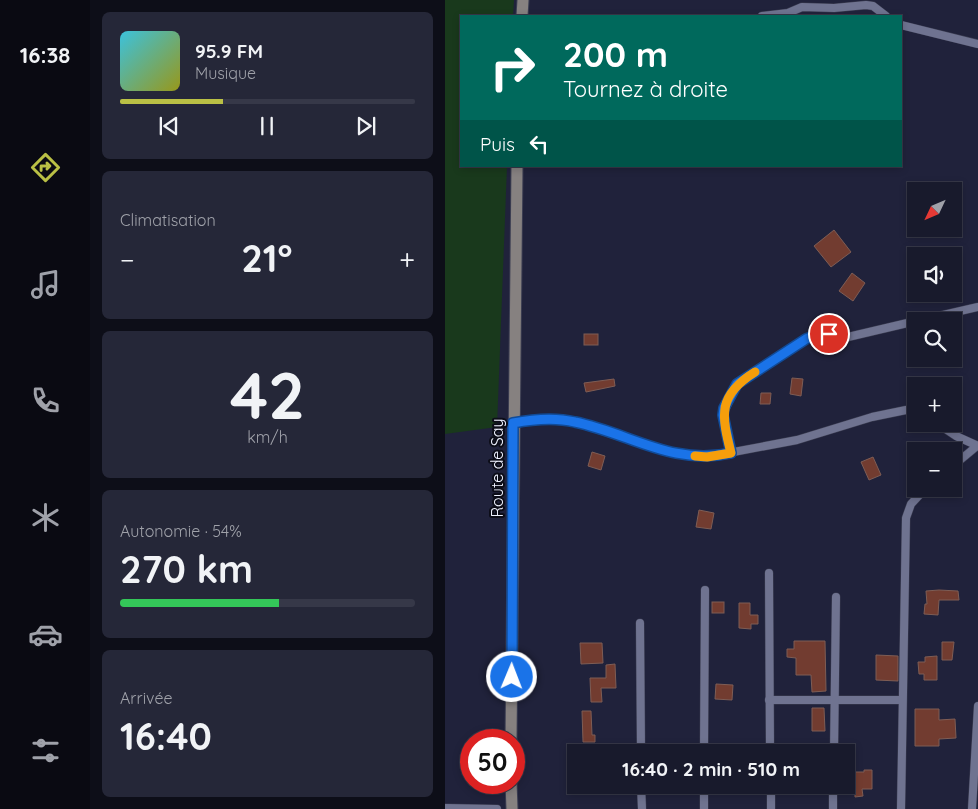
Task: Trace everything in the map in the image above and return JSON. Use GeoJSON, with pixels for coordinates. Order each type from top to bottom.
{"type":"FeatureCollection","features":[{"type":"Feature","properties":{"kind":"main road"},"geometry":{"type":"LineString","coordinates":[[522,15],[523,0]]}},
{"type":"Feature","properties":{"kind":"main road","name":"Route de Say"},"geometry":{"type":"LineString","coordinates":[[511,729],[517,167]]}},
{"type":"Feature","properties":{"kind":"main road"},"geometry":{"type":"LineString","coordinates":[[511,794],[511,809]]}},
{"type":"Feature","properties":{"kind":"street"},"geometry":{"type":"LineString","coordinates":[[771,15],[788,13],[802,7],[834,8],[866,4],[873,6],[885,15]]}},
{"type":"Feature","properties":{"kind":"street"},"geometry":{"type":"LineString","coordinates":[[902,25],[978,44]]}},
{"type":"Feature","properties":{"kind":"street"},"geometry":{"type":"LineString","coordinates":[[956,312],[978,307]]}},
{"type":"Feature","properties":{"kind":"street"},"geometry":{"type":"LineString","coordinates":[[731,453],[723,415],[724,408],[740,381],[816,334],[823,332],[848,337],[907,323]]}},
{"type":"Feature","properties":{"kind":"street"},"geometry":{"type":"LineString","coordinates":[[513,423],[550,419],[575,422],[664,451],[707,457],[797,440],[872,417],[907,410]]}},
{"type":"Feature","properties":{"kind":"street"},"geometry":{"type":"LineString","coordinates":[[950,432],[978,446],[962,459]]}},
{"type":"Feature","properties":{"kind":"street"},"geometry":{"type":"LineString","coordinates":[[901,809],[901,700],[906,518],[911,504],[918,497]]}},
{"type":"Feature","properties":{"kind":"street"},"geometry":{"type":"LineString","coordinates":[[769,573],[770,744]]}},
{"type":"Feature","properties":{"kind":"street"},"geometry":{"type":"LineString","coordinates":[[705,590],[705,744]]}},
{"type":"Feature","properties":{"kind":"street"},"geometry":{"type":"LineString","coordinates":[[834,744],[835,597]]}},
{"type":"Feature","properties":{"kind":"street"},"geometry":{"type":"LineString","coordinates":[[640,624],[641,744]]}},
{"type":"Feature","properties":{"kind":"street"},"geometry":{"type":"LineString","coordinates":[[769,700],[901,700]]}},
{"type":"Feature","properties":{"kind":"street"},"geometry":{"type":"LineString","coordinates":[[972,809],[978,706]]}},
{"type":"Feature","properties":{"kind":"street"},"geometry":{"type":"LineString","coordinates":[[641,794],[641,809]]}},
{"type":"Feature","properties":{"kind":"street"},"geometry":{"type":"LineString","coordinates":[[704,794],[704,809]]}},
{"type":"Feature","properties":{"kind":"street"},"geometry":{"type":"LineString","coordinates":[[771,794],[771,809]]}},
{"type":"Feature","properties":{"kind":"street"},"geometry":{"type":"LineString","coordinates":[[833,794],[833,809]]}},
{"type":"Feature","properties":{"kind":"street"},"geometry":{"type":"LineString","coordinates":[[445,808],[497,809]]}},
{"type":"Feature","properties":{"kind":"green space"},"geometry":{"type":"Polygon","coordinates":[[[445,0],[514,0],[513,15],[460,15],[460,167],[507,167],[497,427],[445,434],[445,0]]]}},
{"type":"Feature","properties":{"kind":"building"},"geometry":{"type":"Polygon","coordinates":[[[834,230],[851,252],[831,267],[814,246],[834,230]]]}},
{"type":"Feature","properties":{"kind":"building"},"geometry":{"type":"Polygon","coordinates":[[[852,273],[865,283],[853,301],[839,291],[852,273]]]}},
{"type":"Feature","properties":{"kind":"building"},"geometry":{"type":"Polygon","coordinates":[[[584,334],[598,334],[598,345],[584,345],[584,334]]]}},
{"type":"Feature","properties":{"kind":"building"},"geometry":{"type":"Polygon","coordinates":[[[792,378],[803,379],[801,396],[790,394],[792,378]]]}},
{"type":"Feature","properties":{"kind":"building"},"geometry":{"type":"Polygon","coordinates":[[[614,379],[615,386],[586,392],[584,383],[614,379]]]}},
{"type":"Feature","properties":{"kind":"building"},"geometry":{"type":"Polygon","coordinates":[[[761,393],[771,393],[770,404],[760,404],[761,393]]]}},
{"type":"Feature","properties":{"kind":"building"},"geometry":{"type":"Polygon","coordinates":[[[592,452],[605,456],[601,470],[588,466],[592,452]]]}},
{"type":"Feature","properties":{"kind":"building"},"geometry":{"type":"Polygon","coordinates":[[[873,457],[881,475],[869,480],[861,462],[873,457]]]}},
{"type":"Feature","properties":{"kind":"building"},"geometry":{"type":"Polygon","coordinates":[[[699,510],[714,513],[711,529],[696,527],[699,510]]]}},
{"type":"Feature","properties":{"kind":"building"},"geometry":{"type":"Polygon","coordinates":[[[926,591],[958,591],[959,600],[939,600],[938,615],[924,614],[925,604],[927,604],[926,591]]]}},
{"type":"Feature","properties":{"kind":"building"},"geometry":{"type":"Polygon","coordinates":[[[712,602],[724,602],[724,613],[712,613],[712,602]]]}},
{"type":"Feature","properties":{"kind":"building"},"geometry":{"type":"Polygon","coordinates":[[[739,603],[750,603],[750,615],[758,615],[758,624],[751,624],[751,629],[739,628],[739,603]]]}},
{"type":"Feature","properties":{"kind":"building"},"geometry":{"type":"Polygon","coordinates":[[[794,641],[825,641],[826,691],[812,692],[811,675],[796,675],[796,658],[787,657],[787,649],[794,649],[794,641]]]}},
{"type":"Feature","properties":{"kind":"building"},"geometry":{"type":"Polygon","coordinates":[[[942,642],[954,642],[952,660],[942,660],[942,642]]]}},
{"type":"Feature","properties":{"kind":"building"},"geometry":{"type":"Polygon","coordinates":[[[580,643],[602,643],[603,663],[581,664],[580,643]]]}},
{"type":"Feature","properties":{"kind":"building"},"geometry":{"type":"Polygon","coordinates":[[[876,655],[898,656],[898,681],[876,680],[876,655]]]}},
{"type":"Feature","properties":{"kind":"building"},"geometry":{"type":"Polygon","coordinates":[[[937,656],[937,680],[924,680],[924,674],[919,674],[918,662],[925,662],[925,657],[937,656]]]}},
{"type":"Feature","properties":{"kind":"building"},"geometry":{"type":"Polygon","coordinates":[[[615,664],[616,688],[601,688],[602,702],[591,702],[590,678],[606,678],[606,665],[615,664]]]}},
{"type":"Feature","properties":{"kind":"building"},"geometry":{"type":"Polygon","coordinates":[[[716,684],[733,685],[732,700],[715,699],[716,684]]]}},
{"type":"Feature","properties":{"kind":"building"},"geometry":{"type":"Polygon","coordinates":[[[812,708],[824,708],[825,731],[812,731],[812,708]]]}},
{"type":"Feature","properties":{"kind":"building"},"geometry":{"type":"Polygon","coordinates":[[[915,709],[939,709],[939,720],[955,719],[956,738],[939,739],[939,746],[915,746],[915,709]]]}},
{"type":"Feature","properties":{"kind":"building"},"geometry":{"type":"Polygon","coordinates":[[[582,711],[591,711],[592,735],[595,735],[595,742],[583,742],[582,711]]]}},
{"type":"Feature","properties":{"kind":"building"},"geometry":{"type":"Polygon","coordinates":[[[864,770],[872,770],[872,789],[862,789],[863,796],[855,797],[855,772],[864,772],[864,770]]]}},
{"type":"Feature","properties":{"kind":"slow traffic"},"geometry":{"type":"LineString","coordinates":[[695,456],[707,457],[731,453],[723,422],[724,408],[737,384],[755,372]]}},
{"type":"Feature","properties":{"kind":"route"},"geometry":{"type":"LineString","coordinates":[[512,677],[513,423],[550,419],[575,422],[664,451],[707,457],[731,453],[723,415],[724,408],[737,384],[806,339],[823,332],[829,334]]}}]}
